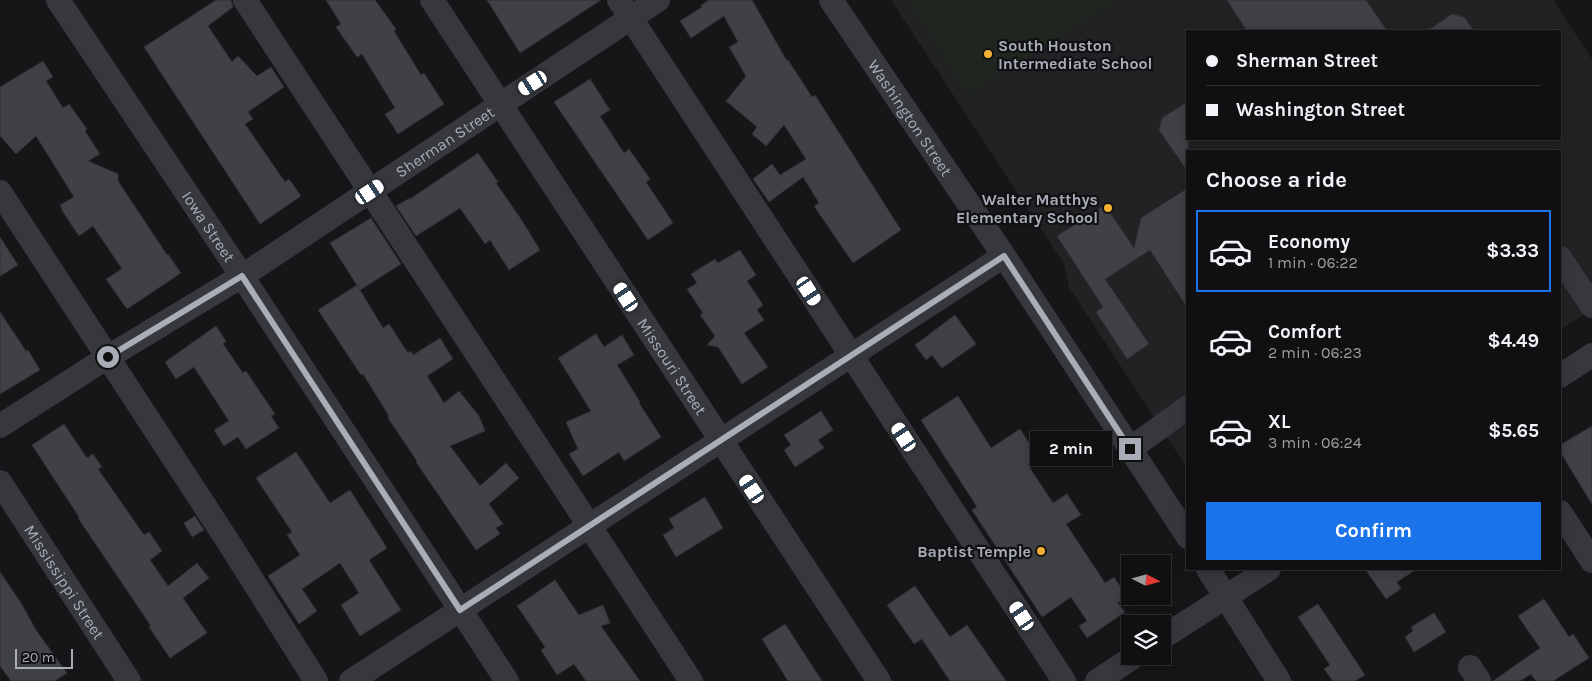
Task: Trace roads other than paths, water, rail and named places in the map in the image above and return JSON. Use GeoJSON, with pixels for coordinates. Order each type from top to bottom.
{"type":"FeatureCollection","features":[{"type":"Feature","properties":{"kind":"street","name":"Iowa Street"},"geometry":{"type":"LineString","coordinates":[[58,0],[242,276],[506,681]]}},
{"type":"Feature","properties":{"kind":"street"},"geometry":{"type":"LineString","coordinates":[[245,0],[691,681]]}},
{"type":"Feature","properties":{"kind":"street","name":"Missouri Street"},"geometry":{"type":"LineString","coordinates":[[432,0],[879,681]]}},
{"type":"Feature","properties":{"kind":"street","name":"Sherman Street"},"geometry":{"type":"LineString","coordinates":[[0,426],[108,357],[242,276],[370,192],[500,105],[625,9],[658,0]]}},
{"type":"Feature","properties":{"kind":"street","name":"Washington Street"},"geometry":{"type":"LineString","coordinates":[[831,0],[1004,256],[1186,534]]}},
{"type":"Feature","properties":{"kind":"street"},"geometry":{"type":"LineString","coordinates":[[625,9],[1064,681]]}},
{"type":"Feature","properties":{"kind":"street"},"geometry":{"type":"LineString","coordinates":[[0,192],[316,681]]}},
{"type":"Feature","properties":{"kind":"street"},"geometry":{"type":"LineString","coordinates":[[351,681],[1004,256]]}},
{"type":"Feature","properties":{"kind":"street"},"geometry":{"type":"LineString","coordinates":[[1561,260],[1592,306]]}},
{"type":"Feature","properties":{"kind":"street"},"geometry":{"type":"LineString","coordinates":[[1561,375],[1592,355]]}},
{"type":"Feature","properties":{"kind":"street"},"geometry":{"type":"LineString","coordinates":[[1130,449],[1186,409]]}},
{"type":"Feature","properties":{"kind":"street","name":"Mississippi Street"},"geometry":{"type":"LineString","coordinates":[[0,482],[129,681]]}},
{"type":"Feature","properties":{"kind":"street"},"geometry":{"type":"LineString","coordinates":[[1561,513],[1590,553]]}},
{"type":"Feature","properties":{"kind":"street"},"geometry":{"type":"LineString","coordinates":[[1209,570],[1279,681]]}},
{"type":"Feature","properties":{"kind":"street"},"geometry":{"type":"LineString","coordinates":[[1171,632],[1266,570]]}},
{"type":"Feature","properties":{"kind":"street"},"geometry":{"type":"LineString","coordinates":[[1097,681],[1121,665]]}},
{"type":"Feature","properties":{"kind":"place","name":"South Houston Intermediate School"},"geometry":{"type":"Point","coordinates":[988,54]}},
{"type":"Feature","properties":{"kind":"place","name":"Walter Matthys Elementary School"},"geometry":{"type":"Point","coordinates":[1108,208]}},
{"type":"Feature","properties":{"kind":"place","name":"Baptist Temple"},"geometry":{"type":"Point","coordinates":[1041,551]}}]}
